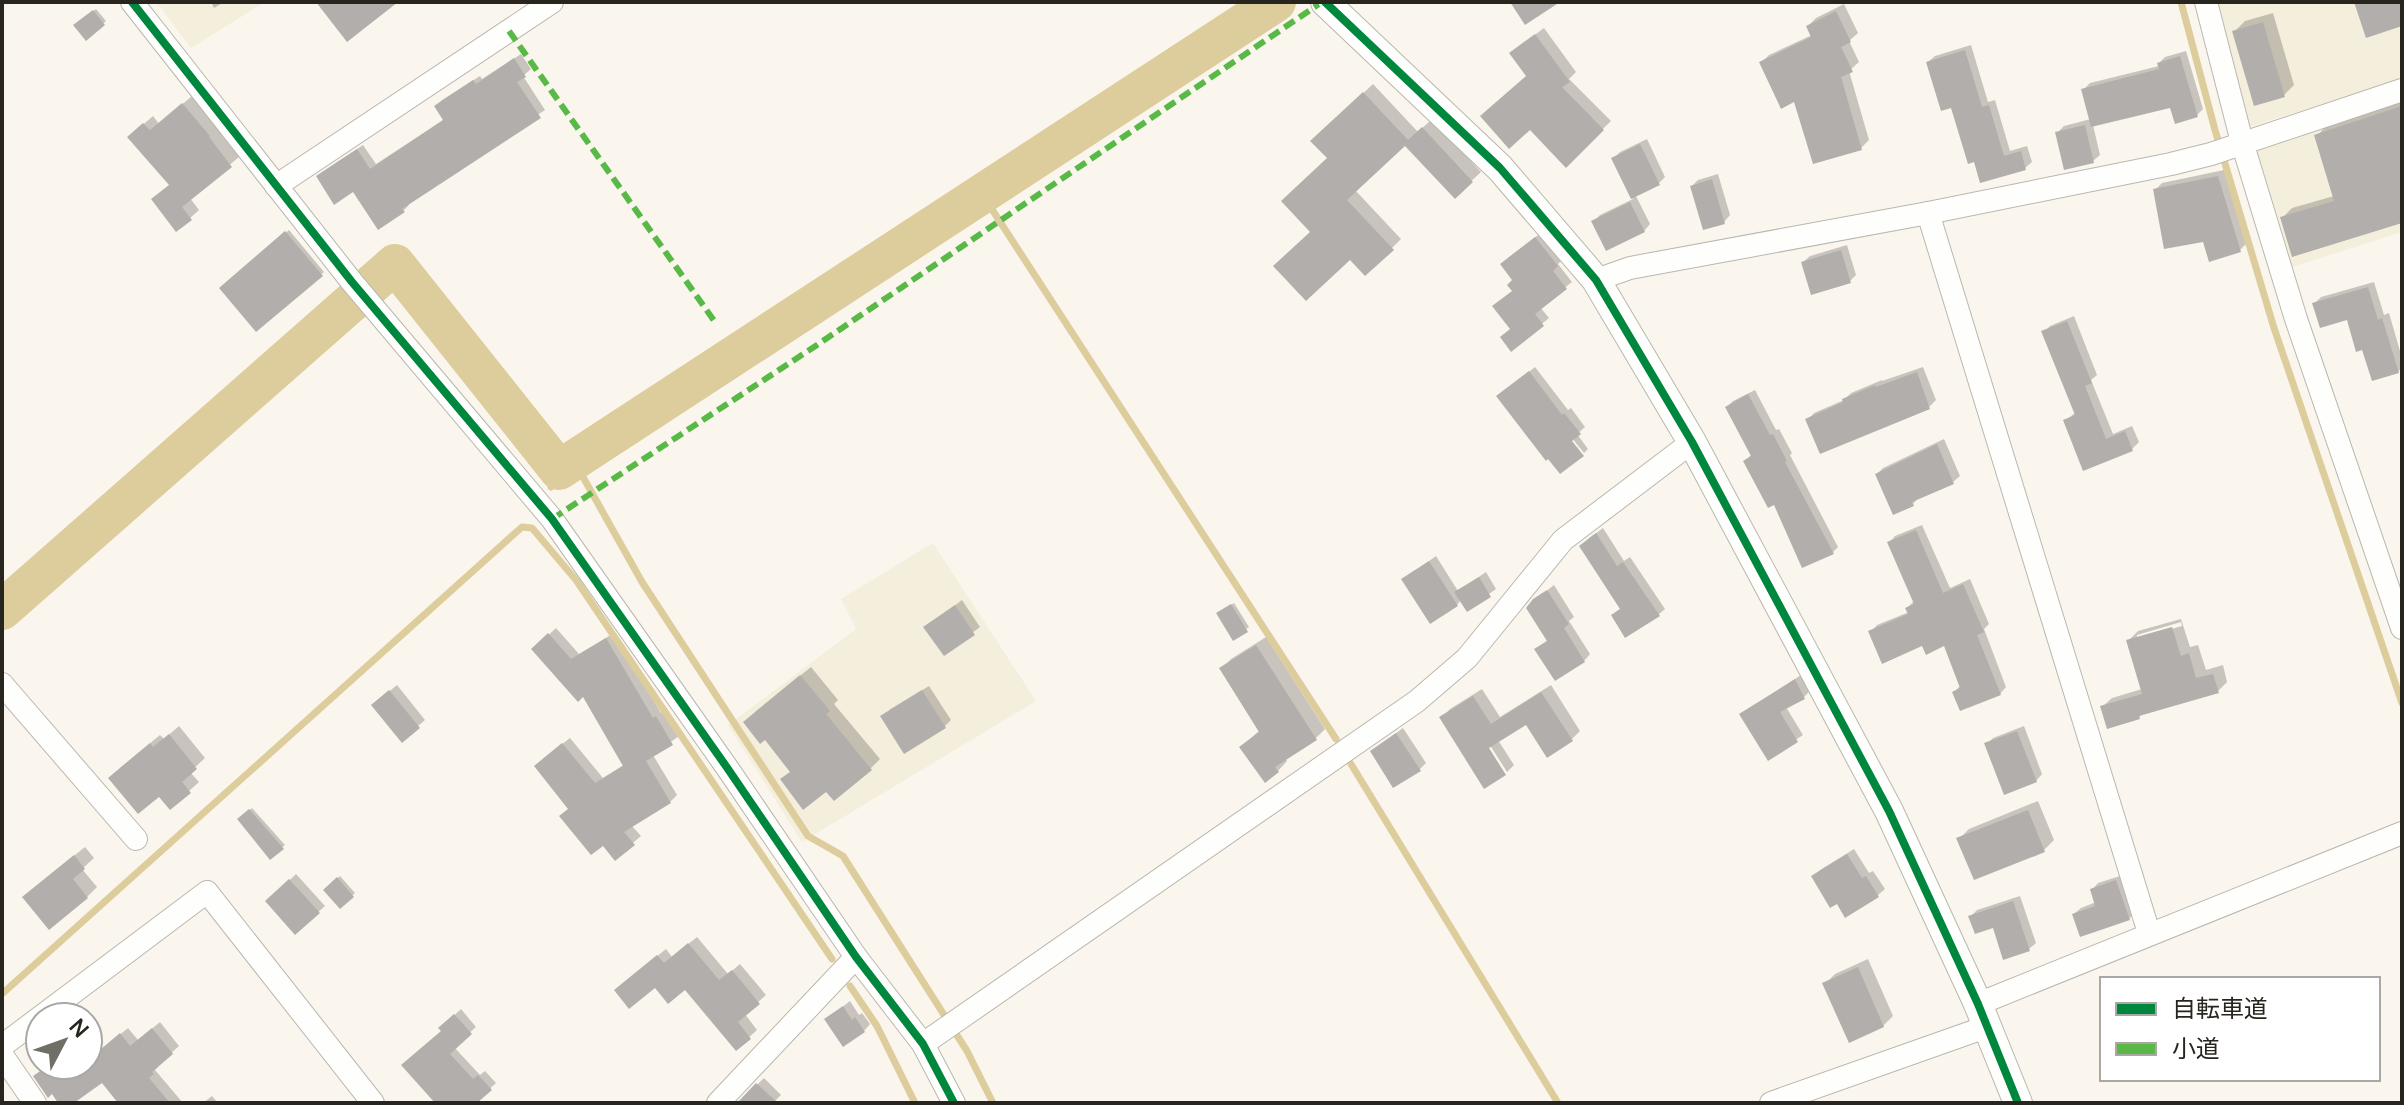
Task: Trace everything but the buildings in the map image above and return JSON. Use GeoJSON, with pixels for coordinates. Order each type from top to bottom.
{"type":"FeatureCollection","features":[{"type":"Feature","properties":{"kind":"street"},"geometry":{"type":"LineString","coordinates":[[132,2],[352,282],[552,519],[856,957],[932,1037],[954,1103]]}},
{"type":"Feature","properties":{"kind":"street"},"geometry":{"type":"LineString","coordinates":[[276,186],[552,2]]}},
{"type":"Feature","properties":{"kind":"street"},"geometry":{"type":"LineString","coordinates":[[1325,2],[1500,168],[1596,280],[1692,442],[1889,811],[2018,1103]]}},
{"type":"Feature","properties":{"kind":"street"},"geometry":{"type":"LineString","coordinates":[[2206,2],[2242,142],[2296,319],[2402,628]]}},
{"type":"Feature","properties":{"kind":"street"},"geometry":{"type":"LineString","coordinates":[[1596,280],[1630,268],[2171,164],[2211,154],[2402,90]]}},
{"type":"Feature","properties":{"kind":"street"},"geometry":{"type":"LineString","coordinates":[[1928,213],[2149,933]]}},
{"type":"Feature","properties":{"kind":"street"},"geometry":{"type":"LineString","coordinates":[[932,1037],[1417,701],[1467,658],[1563,540],[1692,442]]}},
{"type":"Feature","properties":{"kind":"street"},"geometry":{"type":"LineString","coordinates":[[2,684],[136,839]]}},
{"type":"Feature","properties":{"kind":"street"},"geometry":{"type":"LineString","coordinates":[[1771,1103],[1982,1016],[2149,933],[2402,833]]}},
{"type":"Feature","properties":{"kind":"street"},"geometry":{"type":"LineString","coordinates":[[2,1046],[207,892],[373,1103]]}},
{"type":"Feature","properties":{"kind":"street"},"geometry":{"type":"LineString","coordinates":[[718,1103],[856,957]]}},
{"type":"Feature","properties":{"kind":"street"},"geometry":{"type":"LineString","coordinates":[[2,1055],[35,1103]]}},
{"type":"Feature","properties":{"kind":"shaded area"},"geometry":{"type":"Polygon","coordinates":[[[156,2],[265,2],[191,48],[156,2]]]}},
{"type":"Feature","properties":{"kind":"shaded area"},"geometry":{"type":"Polygon","coordinates":[[[2216,2],[2402,2],[2402,79],[2249,127],[2216,2]]]}},
{"type":"Feature","properties":{"kind":"shaded area"},"geometry":{"type":"Polygon","coordinates":[[[2402,101],[2402,232],[2289,268],[2251,149],[2402,101]]]}},
{"type":"Feature","properties":{"kind":"shaded area"},"geometry":{"type":"Polygon","coordinates":[[[933,543],[1036,701],[802,842],[728,725],[856,629],[841,599],[933,543]]]}},
{"type":"Feature","properties":{"kind":"waterway"},"geometry":{"type":"LineString","coordinates":[[2,610],[395,264],[559,470],[1276,2]]}},
{"type":"Feature","properties":{"kind":"waterway"},"geometry":{"type":"LineString","coordinates":[[2181,2],[2215,130],[2274,328],[2402,703]]}},
{"type":"Feature","properties":{"kind":"waterway"},"geometry":{"type":"LineString","coordinates":[[982,194],[1336,739]]}},
{"type":"Feature","properties":{"kind":"waterway"},"geometry":{"type":"LineString","coordinates":[[574,461],[642,582],[808,836],[843,856],[967,1051],[993,1103]]}},
{"type":"Feature","properties":{"kind":"waterway"},"geometry":{"type":"LineString","coordinates":[[551,487],[559,470]]}},
{"type":"Feature","properties":{"kind":"waterway"},"geometry":{"type":"LineString","coordinates":[[2,994],[522,527],[532,528],[576,580],[832,959]]}},
{"type":"Feature","properties":{"kind":"waterway"},"geometry":{"type":"LineString","coordinates":[[1351,764],[1558,1103]]}},
{"type":"Feature","properties":{"kind":"waterway"},"geometry":{"type":"LineString","coordinates":[[850,986],[877,1026],[915,1103]]}},
{"type":"Feature","properties":{"kind":"marked path"},"geometry":{"type":"LineString","coordinates":[[552,519],[814,347],[1322,2]]}},
{"type":"Feature","properties":{"kind":"marked path"},"geometry":{"type":"LineString","coordinates":[[509,31],[715,322]]}},
{"type":"Feature","properties":{"kind":"cycle path"},"geometry":{"type":"LineString","coordinates":[[132,2],[352,282],[552,519],[856,957],[923,1044],[954,1103]]}},
{"type":"Feature","properties":{"kind":"cycle path"},"geometry":{"type":"LineString","coordinates":[[1325,2],[1500,168],[1596,280],[1692,442],[1889,811],[1978,1004],[2018,1103]]}}]}
